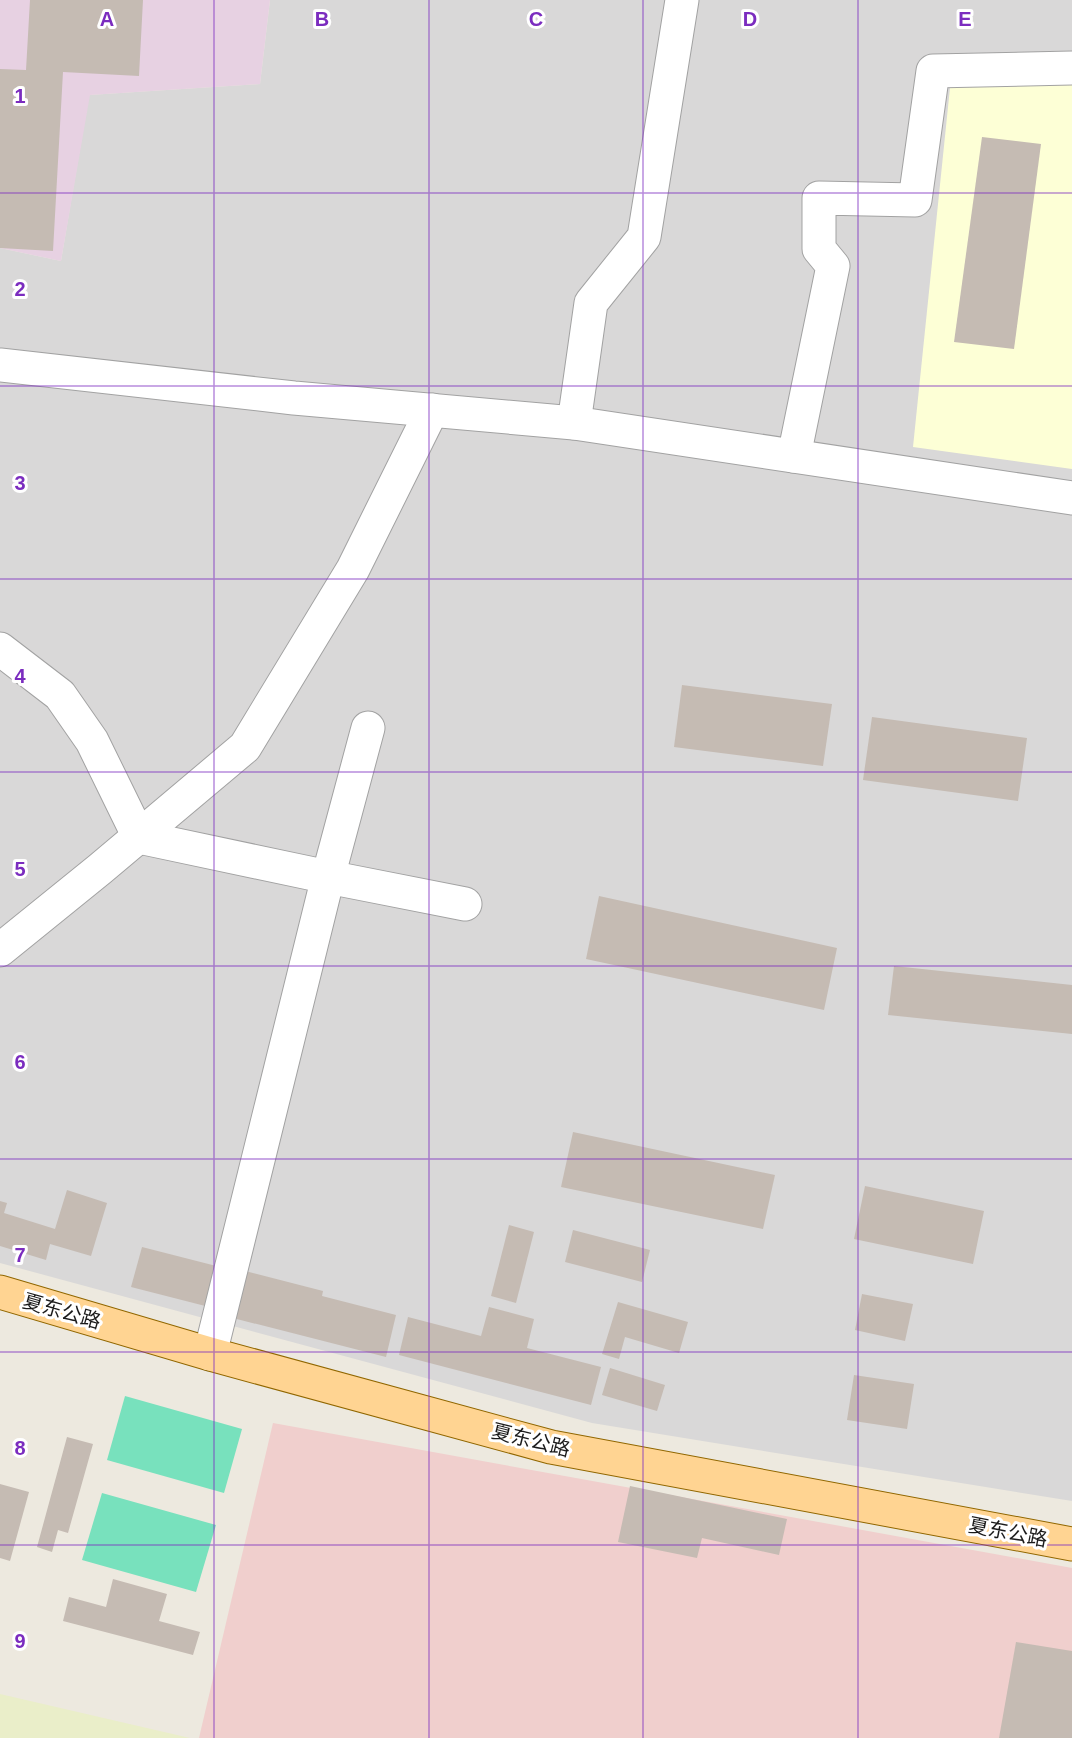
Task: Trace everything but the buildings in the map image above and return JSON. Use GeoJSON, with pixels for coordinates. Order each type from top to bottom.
{"type":"FeatureCollection","features":[{"type":"Feature","properties":{"kind":"main road","name":"夏东公路"},"geometry":{"type":"LineString","coordinates":[[0,1292],[210,1354],[551,1447],[1072,1544]]}},
{"type":"Feature","properties":{"kind":"street"},"geometry":{"type":"LineString","coordinates":[[574,423],[591,303],[644,237],[682,0]]}},
{"type":"Feature","properties":{"kind":"street"},"geometry":{"type":"LineString","coordinates":[[794,456],[833,266],[819,249],[819,198],[915,200],[933,71],[1072,68]]}},
{"type":"Feature","properties":{"kind":"street"},"geometry":{"type":"LineString","coordinates":[[0,365],[282,396],[574,423],[1072,498]]}},
{"type":"Feature","properties":{"kind":"street"},"geometry":{"type":"LineString","coordinates":[[0,950],[245,747],[353,569],[432,410]]}},
{"type":"Feature","properties":{"kind":"street"},"geometry":{"type":"LineString","coordinates":[[0,649],[60,695],[92,741],[139,837]]}},
{"type":"Feature","properties":{"kind":"street"},"geometry":{"type":"LineString","coordinates":[[210,1354],[328,877],[368,728]]}},
{"type":"Feature","properties":{"kind":"street"},"geometry":{"type":"LineString","coordinates":[[139,837],[465,904]]}},
{"type":"Feature","properties":{"kind":"shaded area"},"geometry":{"type":"Polygon","coordinates":[[[0,0],[270,0],[260,84],[90,95],[61,261],[0,248],[0,0]]]}},
{"type":"Feature","properties":{"kind":"shaded area"},"geometry":{"type":"Polygon","coordinates":[[[270,0],[1072,0],[1072,1501],[592,1423],[0,1263],[0,248],[61,261],[89,95],[260,84],[270,0]]]}},
{"type":"Feature","properties":{"kind":"shaded area"},"geometry":{"type":"Polygon","coordinates":[[[951,78],[1072,81],[1072,469],[913,447],[951,78]]]}},
{"type":"Feature","properties":{"kind":"shaded area"},"geometry":{"type":"Polygon","coordinates":[[[273,1423],[1072,1568],[1072,1738],[199,1738],[273,1423]]]}},
{"type":"Feature","properties":{"kind":"shaded area"},"geometry":{"type":"Polygon","coordinates":[[[0,1694],[190,1738],[0,1738],[0,1694]]]}},
{"type":"Feature","properties":{"kind":"green space"},"geometry":{"type":"Polygon","coordinates":[[[125,1396],[242,1429],[224,1493],[107,1460],[125,1396]]]}},
{"type":"Feature","properties":{"kind":"green space"},"geometry":{"type":"Polygon","coordinates":[[[102,1493],[216,1525],[196,1592],[82,1560],[102,1493]]]}}]}
